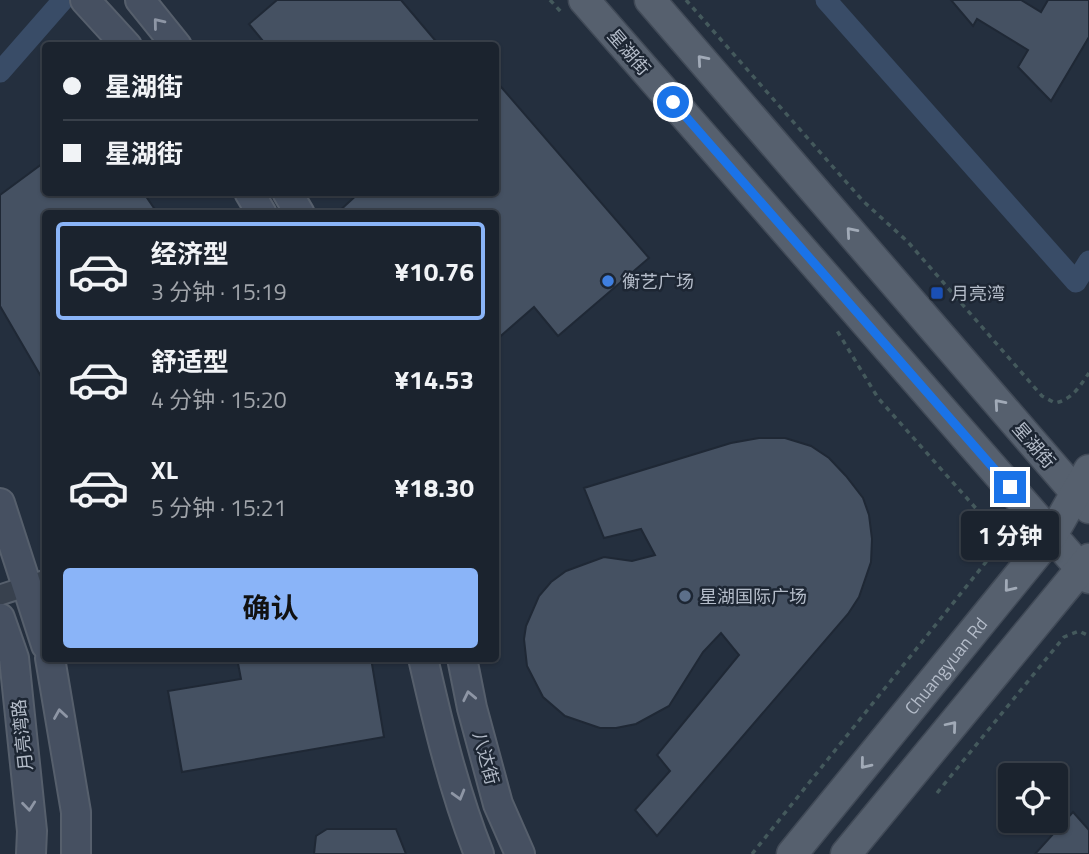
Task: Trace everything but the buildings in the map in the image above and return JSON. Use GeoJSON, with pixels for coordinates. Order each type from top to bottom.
{"type":"FeatureCollection","features":[{"type":"Feature","properties":{"kind":"main road","name":"星湖街"},"geometry":{"type":"LineString","coordinates":[[650,0],[1085,490]]}},
{"type":"Feature","properties":{"kind":"main road","name":"星湖街"},"geometry":{"type":"LineString","coordinates":[[576,10],[1052,534],[1087,569]]}},
{"type":"Feature","properties":{"kind":"main road","name":"Chuangyuan Rd"},"geometry":{"type":"LineString","coordinates":[[792,854],[1085,490]]}},
{"type":"Feature","properties":{"kind":"main road"},"geometry":{"type":"LineString","coordinates":[[846,854],[1087,569]]}},
{"type":"Feature","properties":{"kind":"street"},"geometry":{"type":"LineString","coordinates":[[85,0],[123,42]]}},
{"type":"Feature","properties":{"kind":"street"},"geometry":{"type":"LineString","coordinates":[[139,0],[174,42]]}},
{"type":"Feature","properties":{"kind":"street"},"geometry":{"type":"LineString","coordinates":[[0,503],[36,583],[42,620]]}},
{"type":"Feature","properties":{"kind":"street"},"geometry":{"type":"LineString","coordinates":[[0,595],[36,583]]}},
{"type":"Feature","properties":{"kind":"street","name":"月亮湾路"},"geometry":{"type":"LineString","coordinates":[[0,618],[14,658],[32,831],[31,854]]}},
{"type":"Feature","properties":{"kind":"street"},"geometry":{"type":"LineString","coordinates":[[51,662],[76,812],[76,854]]}},
{"type":"Feature","properties":{"kind":"street","name":"八达街"},"geometry":{"type":"LineString","coordinates":[[424,662],[457,792],[479,854]]}},
{"type":"Feature","properties":{"kind":"street","name":"八达街"},"geometry":{"type":"LineString","coordinates":[[463,662],[472,708],[498,804],[520,854]]}},
{"type":"Feature","properties":{"kind":"path"},"geometry":{"type":"LineString","coordinates":[[550,0],[576,10]]}},
{"type":"Feature","properties":{"kind":"path"},"geometry":{"type":"LineString","coordinates":[[685,0],[863,201],[908,242],[1042,396],[1055,403],[1066,401],[1089,373]]}},
{"type":"Feature","properties":{"kind":"path"},"geometry":{"type":"LineString","coordinates":[[752,854],[998,547],[998,538],[988,522],[878,398],[829,320]]}},
{"type":"Feature","properties":{"kind":"path"},"geometry":{"type":"LineString","coordinates":[[937,793],[1063,637],[1079,631],[1089,636]]}},
{"type":"Feature","properties":{"kind":"waterway"},"geometry":{"type":"LineString","coordinates":[[0,72],[63,0]]}},
{"type":"Feature","properties":{"kind":"waterway"},"geometry":{"type":"LineString","coordinates":[[826,0],[1076,282],[1089,261]]}},
{"type":"Feature","properties":{"kind":"place","name":"衡艺广场"},"geometry":{"type":"Point","coordinates":[608,281]}},
{"type":"Feature","properties":{"kind":"place","name":"月亮湾"},"geometry":{"type":"Point","coordinates":[937,293]}},
{"type":"Feature","properties":{"kind":"place","name":"星湖国际广场"},"geometry":{"type":"Point","coordinates":[685,596]}},
{"type":"Feature","properties":{"kind":"route"},"geometry":{"type":"LineString","coordinates":[[673,102],[1010,487]]}}]}
